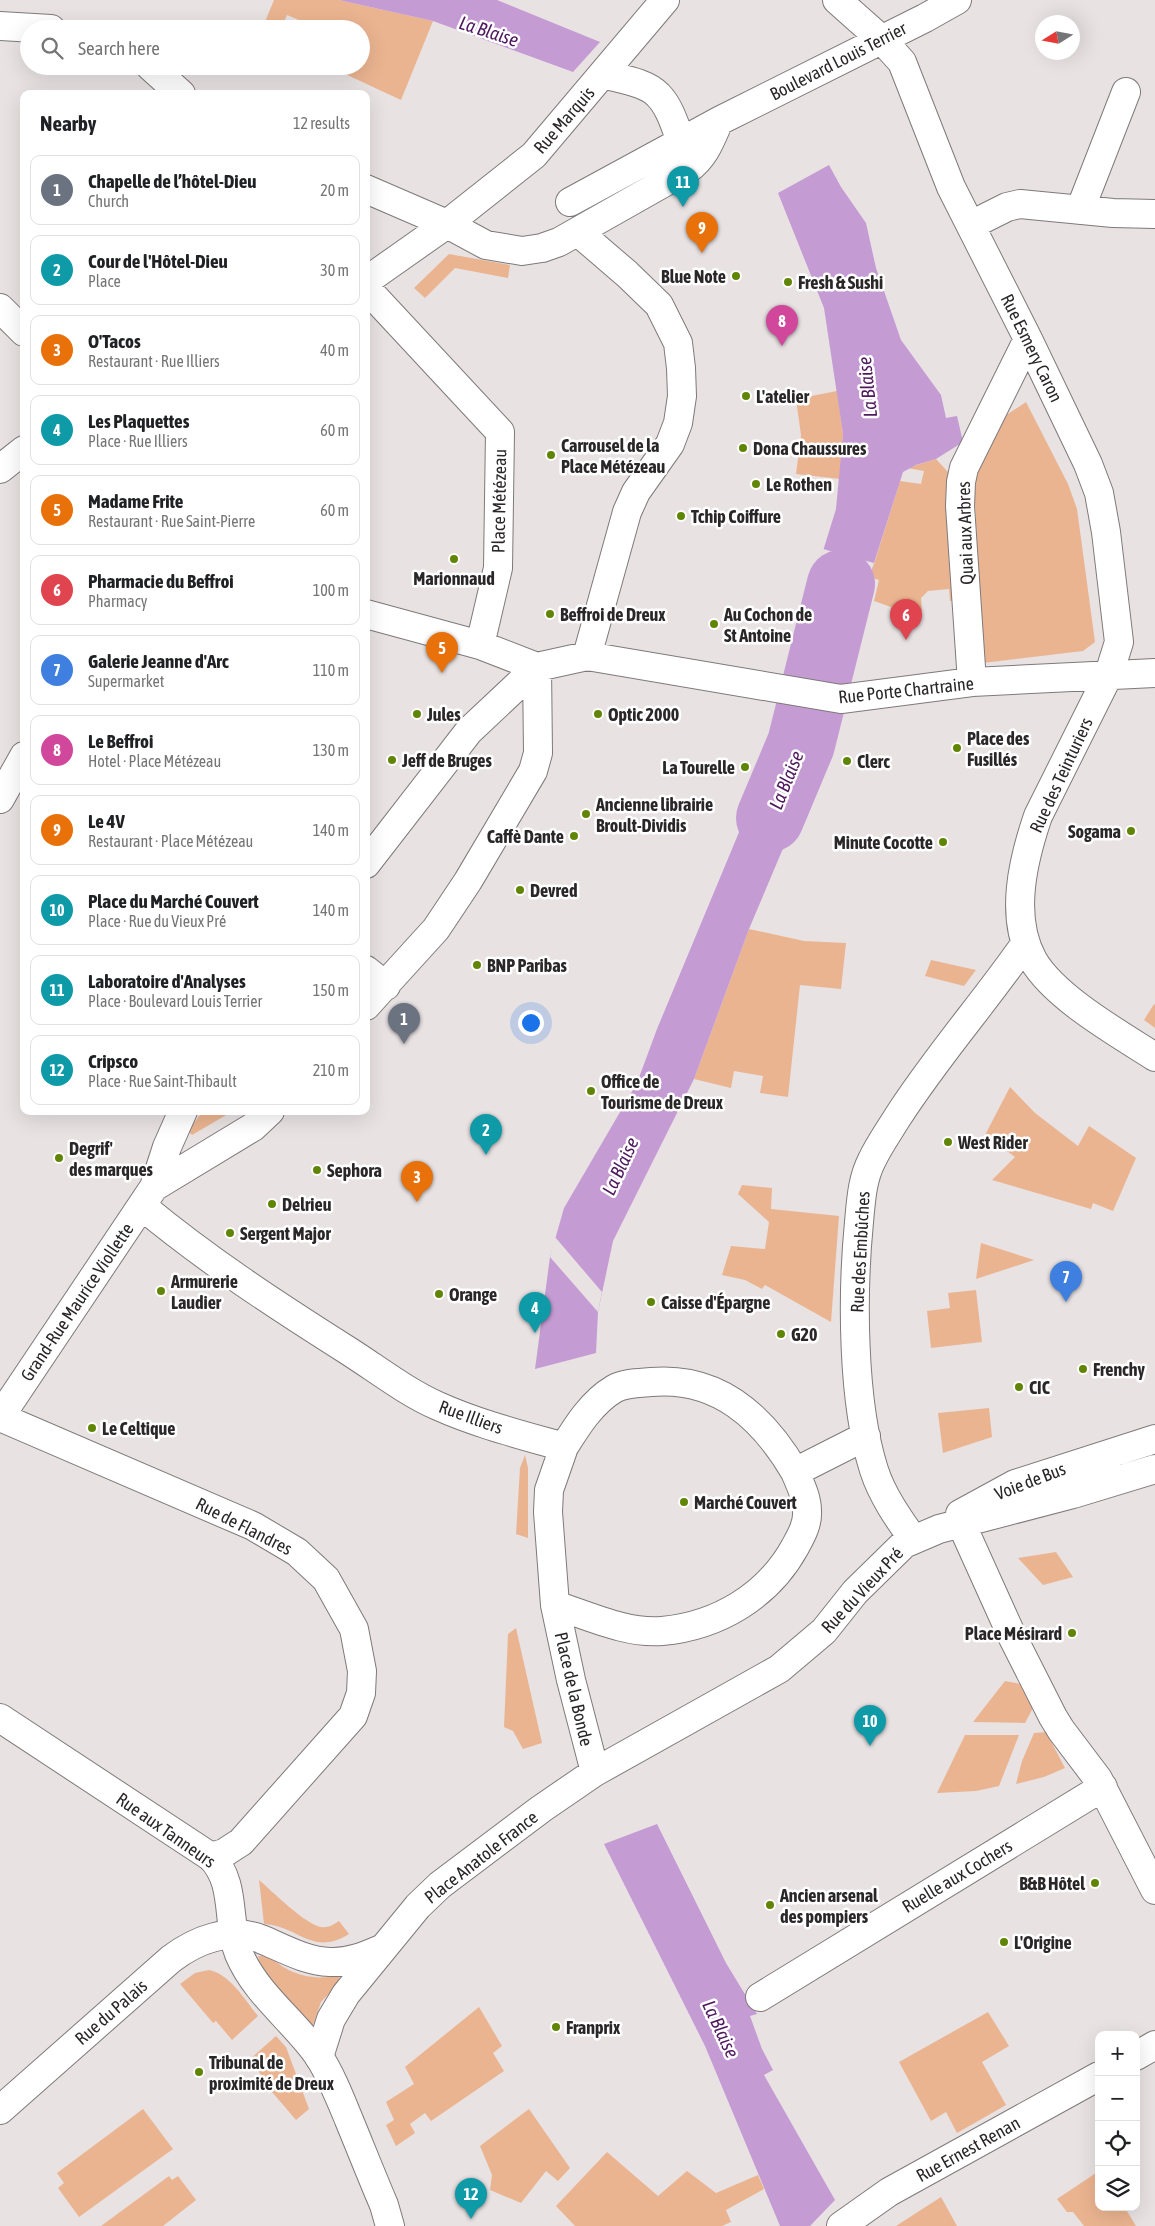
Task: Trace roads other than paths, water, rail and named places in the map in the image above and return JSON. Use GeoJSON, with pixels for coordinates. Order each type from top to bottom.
{"type":"FeatureCollection","features":[{"type":"Feature","properties":{"kind":"street","name":"Rue Marquis"},"geometry":{"type":"LineString","coordinates":[[447,224],[534,155],[666,0]]}},
{"type":"Feature","properties":{"kind":"street","name":"Rue Esmery Caron"},"geometry":{"type":"LineString","coordinates":[[837,0],[882,40],[902,62],[951,187],[1028,339],[1088,464],[1099,493],[1106,532],[1119,642],[1109,674]]}},
{"type":"Feature","properties":{"kind":"street","name":"Boulevard Louis Terrier"},"geometry":{"type":"LineString","coordinates":[[570,202],[719,121],[882,40],[927,9],[957,0]]}},
{"type":"Feature","properties":{"kind":"street"},"geometry":{"type":"LineString","coordinates":[[0,26],[20,27]]}},
{"type":"Feature","properties":{"kind":"street"},"geometry":{"type":"LineString","coordinates":[[603,74],[645,87],[658,94],[668,109],[681,141]]}},
{"type":"Feature","properties":{"kind":"street"},"geometry":{"type":"LineString","coordinates":[[160,75],[177,90]]}},
{"type":"Feature","properties":{"kind":"street"},"geometry":{"type":"LineString","coordinates":[[1080,210],[1126,92]]}},
{"type":"Feature","properties":{"kind":"street"},"geometry":{"type":"LineString","coordinates":[[370,191],[447,224],[486,245],[509,250],[542,248],[578,232],[695,164],[706,150],[719,121]]}},
{"type":"Feature","properties":{"kind":"street"},"geometry":{"type":"LineString","coordinates":[[971,225],[1007,207],[1020,204],[1080,210],[1155,214]]}},
{"type":"Feature","properties":{"kind":"street"},"geometry":{"type":"LineString","coordinates":[[370,278],[447,224]]}},
{"type":"Feature","properties":{"kind":"street"},"geometry":{"type":"LineString","coordinates":[[370,859],[469,731],[537,667],[587,656],[627,512],[636,492],[670,444],[678,423],[682,396],[678,343],[659,306],[627,274],[578,232]]}},
{"type":"Feature","properties":{"kind":"street","name":"Place Métézeau"},"geometry":{"type":"LineString","coordinates":[[370,292],[500,432],[498,568],[480,644]]}},
{"type":"Feature","properties":{"kind":"street"},"geometry":{"type":"LineString","coordinates":[[0,308],[20,328]]}},
{"type":"Feature","properties":{"kind":"street","name":"Quai aux Arbres"},"geometry":{"type":"LineString","coordinates":[[972,682],[960,506],[961,482],[970,454],[1028,339]]}},
{"type":"Feature","properties":{"kind":"street"},"geometry":{"type":"LineString","coordinates":[[0,469],[20,453]]}},
{"type":"Feature","properties":{"kind":"street"},"geometry":{"type":"LineString","coordinates":[[370,615],[480,644],[537,667]]}},
{"type":"Feature","properties":{"kind":"street","name":"Rue Porte Chartraine"},"geometry":{"type":"LineString","coordinates":[[587,656],[841,699],[972,682],[1155,672]]}},
{"type":"Feature","properties":{"kind":"street"},"geometry":{"type":"LineString","coordinates":[[370,995],[376,978],[436,928],[468,881],[533,771],[538,753],[537,667]]}},
{"type":"Feature","properties":{"kind":"street","name":"Rue des Teinturiers"},"geometry":{"type":"LineString","coordinates":[[1109,674],[1069,757],[1048,792],[1030,838],[1020,897],[1020,918],[1025,944],[1034,961],[1053,984],[1076,1004],[1155,1057]]}},
{"type":"Feature","properties":{"kind":"street"},"geometry":{"type":"LineString","coordinates":[[0,799],[20,763]]}},
{"type":"Feature","properties":{"kind":"street","name":"Rue des Embûches"},"geometry":{"type":"LineString","coordinates":[[913,1539],[881,1488],[874,1472],[861,1402],[856,1305],[857,1240],[863,1187],[872,1158],[909,1099],[1025,944]]}},
{"type":"Feature","properties":{"kind":"street","name":"Grand-Rue Maurice Viollette"},"geometry":{"type":"LineString","coordinates":[[0,1417],[148,1197],[181,1115]]}},
{"type":"Feature","properties":{"kind":"street","name":"Grand-Rue Maurice Viollette"},"geometry":{"type":"LineString","coordinates":[[148,1197],[253,1127],[266,1115]]}},
{"type":"Feature","properties":{"kind":"street","name":"Rue Illiers"},"geometry":{"type":"LineString","coordinates":[[148,1197],[240,1282],[436,1405],[471,1419],[564,1447]]}},
{"type":"Feature","properties":{"kind":"street"},"geometry":{"type":"LineString","coordinates":[[564,1447],[592,1409],[616,1388],[658,1382],[686,1383],[725,1397],[750,1414],[774,1438],[795,1472],[866,1436]]}},
{"type":"Feature","properties":{"kind":"street","name":"Rue de Flandres"},"geometry":{"type":"LineString","coordinates":[[0,1417],[252,1526],[294,1550],[326,1580],[354,1629],[362,1671],[361,1693],[353,1716],[241,1842],[211,1857]]}},
{"type":"Feature","properties":{"kind":"street","name":"Voie de Bus"},"geometry":{"type":"LineString","coordinates":[[913,1539],[1015,1484],[1155,1439]]}},
{"type":"Feature","properties":{"kind":"street","name":"Place de la Bonde"},"geometry":{"type":"LineString","coordinates":[[564,1447],[550,1490],[548,1512],[555,1605],[577,1706],[595,1772]]}},
{"type":"Feature","properties":{"kind":"street","name":"Rue du Vieux Pré"},"geometry":{"type":"LineString","coordinates":[[595,1772],[779,1669],[824,1631],[862,1585],[894,1553],[913,1539],[962,1523],[1074,1494],[1155,1469]]}},
{"type":"Feature","properties":{"kind":"street","name":"Place de la Bonde"},"geometry":{"type":"LineString","coordinates":[[555,1605],[626,1627],[646,1631],[677,1628],[714,1619],[730,1612],[756,1595],[777,1576],[804,1530],[807,1513],[806,1506],[795,1472]]}},
{"type":"Feature","properties":{"kind":"street"},"geometry":{"type":"LineString","coordinates":[[962,1523],[1012,1636],[1054,1717],[1103,1788],[1155,1890]]}},
{"type":"Feature","properties":{"kind":"street","name":"Rue aux Tanneurs"},"geometry":{"type":"LineString","coordinates":[[0,1718],[211,1857],[225,1877],[233,1934],[239,1953],[256,1984],[319,2057],[343,2104],[384,2205],[390,2226]]}},
{"type":"Feature","properties":{"kind":"street","name":"Place Anatole France"},"geometry":{"type":"LineString","coordinates":[[319,2057],[331,2019],[339,2005],[361,1973],[392,1940],[418,1906],[440,1886],[595,1772]]}},
{"type":"Feature","properties":{"kind":"street","name":"Ruelle aux Cochers"},"geometry":{"type":"LineString","coordinates":[[760,1997],[1103,1788]]}},
{"type":"Feature","properties":{"kind":"street"},"geometry":{"type":"LineString","coordinates":[[233,1934],[258,1938],[299,1956],[331,1963],[363,1957],[382,1950]]}},
{"type":"Feature","properties":{"kind":"street","name":"Rue du Palais"},"geometry":{"type":"LineString","coordinates":[[0,2110],[186,1947],[208,1938],[233,1934]]}},
{"type":"Feature","properties":{"kind":"street"},"geometry":{"type":"LineString","coordinates":[[1140,2054],[1155,2045]]}},
{"type":"Feature","properties":{"kind":"street","name":"Rue Ernest Renan"},"geometry":{"type":"LineString","coordinates":[[845,2223],[889,2192],[1095,2078]]}},
{"type":"Feature","properties":{"kind":"water"},"geometry":{"type":"Polygon","coordinates":[[[339,0],[497,0],[600,42],[573,72],[433,21],[339,0]]]}},
{"type":"Feature","properties":{"kind":"water"},"geometry":{"type":"Polygon","coordinates":[[[829,165],[841,187],[866,223],[876,268],[901,340],[941,395],[946,418],[957,416],[963,442],[936,459],[916,465],[903,472],[874,563],[845,676],[793,674],[810,593],[836,509],[843,434],[824,308],[778,193],[829,165]]]}},
{"type":"Feature","properties":{"kind":"water"},"geometry":{"type":"Polygon","coordinates":[[[782,729],[819,734],[837,732],[795,820],[749,929],[694,1079],[613,1241],[598,1312],[596,1353],[535,1369],[550,1257],[564,1208],[637,1083],[657,1029],[782,729]]]}},
{"type":"Feature","properties":{"kind":"water"},"geometry":{"type":"Polygon","coordinates":[[[657,1824],[726,1963],[757,2014],[750,2016],[762,2049],[773,2070],[764,2075],[835,2200],[810,2226],[780,2226],[705,2046],[604,1844],[657,1824]]]}},
{"type":"Feature","properties":{"kind":"waterway","name":"La Blaise"},"geometry":{"type":"LineString","coordinates":[[770,818],[801,744],[841,584]]}},
{"type":"Feature","properties":{"kind":"place","name":"Laboratoire d'Analyses"},"geometry":{"type":"Point","coordinates":[683,207]}},
{"type":"Feature","properties":{"kind":"place","name":"Le 4V"},"geometry":{"type":"Point","coordinates":[702,253]}},
{"type":"Feature","properties":{"kind":"place","name":"Blue Note"},"geometry":{"type":"Point","coordinates":[736,276]}},
{"type":"Feature","properties":{"kind":"place","name":"Fresh & Sushi"},"geometry":{"type":"Point","coordinates":[788,282]}},
{"type":"Feature","properties":{"kind":"place","name":"Le Beffroi"},"geometry":{"type":"Point","coordinates":[782,346]}},
{"type":"Feature","properties":{"kind":"place","name":"L'atelier"},"geometry":{"type":"Point","coordinates":[746,396]}},
{"type":"Feature","properties":{"kind":"place","name":"Dona Chaussures"},"geometry":{"type":"Point","coordinates":[743,448]}},
{"type":"Feature","properties":{"kind":"place","name":"Carrousel de la Place Métézeau"},"geometry":{"type":"Point","coordinates":[551,455]}},
{"type":"Feature","properties":{"kind":"place","name":"Le Rothen"},"geometry":{"type":"Point","coordinates":[756,484]}},
{"type":"Feature","properties":{"kind":"place","name":"Tchip Coiffure"},"geometry":{"type":"Point","coordinates":[681,516]}},
{"type":"Feature","properties":{"kind":"place","name":"Marionnaud"},"geometry":{"type":"Point","coordinates":[454,559]}},
{"type":"Feature","properties":{"kind":"place","name":"Beffroi de Dreux"},"geometry":{"type":"Point","coordinates":[550,614]}},
{"type":"Feature","properties":{"kind":"place","name":"Au Cochon de St Antoine"},"geometry":{"type":"Point","coordinates":[714,624]}},
{"type":"Feature","properties":{"kind":"place","name":"Pharmacie du Beffroi"},"geometry":{"type":"Point","coordinates":[906,640]}},
{"type":"Feature","properties":{"kind":"place","name":"Madame Frite"},"geometry":{"type":"Point","coordinates":[442,673]}},
{"type":"Feature","properties":{"kind":"place","name":"Jules"},"geometry":{"type":"Point","coordinates":[417,714]}},
{"type":"Feature","properties":{"kind":"place","name":"Optic 2000"},"geometry":{"type":"Point","coordinates":[598,714]}},
{"type":"Feature","properties":{"kind":"place","name":"Place des Fusillés"},"geometry":{"type":"Point","coordinates":[957,748]}},
{"type":"Feature","properties":{"kind":"place","name":"Jeff de Bruges"},"geometry":{"type":"Point","coordinates":[392,760]}},
{"type":"Feature","properties":{"kind":"place","name":"Clerc"},"geometry":{"type":"Point","coordinates":[847,761]}},
{"type":"Feature","properties":{"kind":"place","name":"La Tourelle"},"geometry":{"type":"Point","coordinates":[745,767]}},
{"type":"Feature","properties":{"kind":"place","name":"Ancienne librairie Broult-Dividis"},"geometry":{"type":"Point","coordinates":[586,814]}},
{"type":"Feature","properties":{"kind":"place","name":"Sogama"},"geometry":{"type":"Point","coordinates":[1131,831]}},
{"type":"Feature","properties":{"kind":"place","name":"Caffè Dante"},"geometry":{"type":"Point","coordinates":[574,836]}},
{"type":"Feature","properties":{"kind":"place","name":"Minute Cocotte"},"geometry":{"type":"Point","coordinates":[943,842]}},
{"type":"Feature","properties":{"kind":"place","name":"Devred"},"geometry":{"type":"Point","coordinates":[520,890]}},
{"type":"Feature","properties":{"kind":"place","name":"BNP Paribas"},"geometry":{"type":"Point","coordinates":[477,965]}},
{"type":"Feature","properties":{"kind":"place","name":"Chapelle de l’hôtel-Dieu"},"geometry":{"type":"Point","coordinates":[404,1044]}},
{"type":"Feature","properties":{"kind":"place","name":"Office de Tourisme de Dreux"},"geometry":{"type":"Point","coordinates":[591,1091]}},
{"type":"Feature","properties":{"kind":"place","name":"West Rider"},"geometry":{"type":"Point","coordinates":[948,1142]}},
{"type":"Feature","properties":{"kind":"place","name":"Cour de l'Hôtel-Dieu"},"geometry":{"type":"Point","coordinates":[486,1155]}},
{"type":"Feature","properties":{"kind":"place","name":"Degrif' des marques"},"geometry":{"type":"Point","coordinates":[59,1158]}},
{"type":"Feature","properties":{"kind":"place","name":"Sephora"},"geometry":{"type":"Point","coordinates":[317,1170]}},
{"type":"Feature","properties":{"kind":"place","name":"O'Tacos"},"geometry":{"type":"Point","coordinates":[417,1202]}},
{"type":"Feature","properties":{"kind":"place","name":"Delrieu"},"geometry":{"type":"Point","coordinates":[272,1204]}},
{"type":"Feature","properties":{"kind":"place","name":"Sergent Major"},"geometry":{"type":"Point","coordinates":[230,1233]}},
{"type":"Feature","properties":{"kind":"place","name":"Armurerie Laudier"},"geometry":{"type":"Point","coordinates":[161,1291]}},
{"type":"Feature","properties":{"kind":"place","name":"Orange"},"geometry":{"type":"Point","coordinates":[439,1294]}},
{"type":"Feature","properties":{"kind":"place","name":"Caisse d'Épargne"},"geometry":{"type":"Point","coordinates":[651,1302]}},
{"type":"Feature","properties":{"kind":"place","name":"Galerie Jeanne d'Arc"},"geometry":{"type":"Point","coordinates":[1066,1302]}},
{"type":"Feature","properties":{"kind":"place","name":"Les Plaquettes"},"geometry":{"type":"Point","coordinates":[535,1333]}},
{"type":"Feature","properties":{"kind":"place","name":"G20"},"geometry":{"type":"Point","coordinates":[781,1334]}},
{"type":"Feature","properties":{"kind":"place","name":"Frenchy"},"geometry":{"type":"Point","coordinates":[1083,1369]}},
{"type":"Feature","properties":{"kind":"place","name":"CIC"},"geometry":{"type":"Point","coordinates":[1019,1387]}},
{"type":"Feature","properties":{"kind":"place","name":"Le Celtique"},"geometry":{"type":"Point","coordinates":[92,1428]}},
{"type":"Feature","properties":{"kind":"place","name":"Marché Couvert"},"geometry":{"type":"Point","coordinates":[684,1502]}},
{"type":"Feature","properties":{"kind":"place","name":"Place Mésirard"},"geometry":{"type":"Point","coordinates":[1072,1633]}},
{"type":"Feature","properties":{"kind":"place","name":"Place du Marché Couvert"},"geometry":{"type":"Point","coordinates":[870,1746]}},
{"type":"Feature","properties":{"kind":"place","name":"B&B Hôtel"},"geometry":{"type":"Point","coordinates":[1095,1883]}},
{"type":"Feature","properties":{"kind":"place","name":"Ancien arsenal des pompiers"},"geometry":{"type":"Point","coordinates":[770,1905]}},
{"type":"Feature","properties":{"kind":"place","name":"L'Origine"},"geometry":{"type":"Point","coordinates":[1004,1942]}},
{"type":"Feature","properties":{"kind":"place","name":"Franprix"},"geometry":{"type":"Point","coordinates":[556,2027]}},
{"type":"Feature","properties":{"kind":"place","name":"Tribunal de proximité de Dreux"},"geometry":{"type":"Point","coordinates":[199,2072]}},
{"type":"Feature","properties":{"kind":"place","name":"Cripsco"},"geometry":{"type":"Point","coordinates":[471,2219]}}]}
